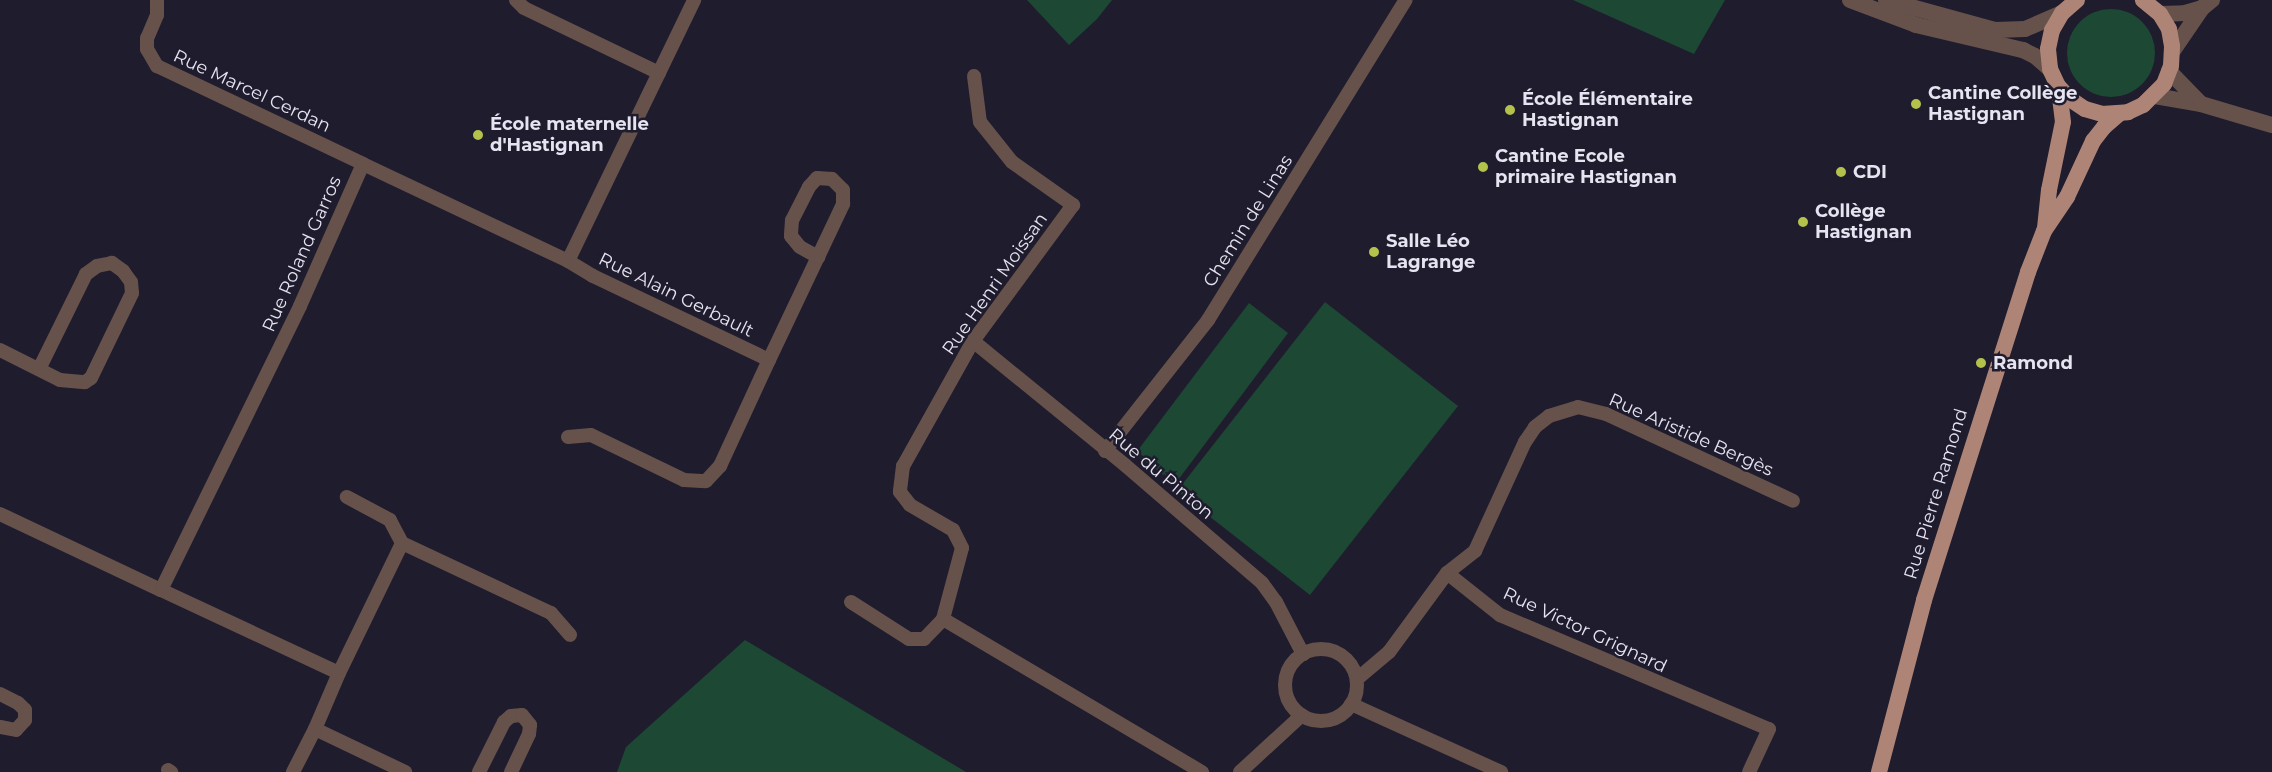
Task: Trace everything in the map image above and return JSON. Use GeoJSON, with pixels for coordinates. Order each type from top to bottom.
{"type":"FeatureCollection","features":[{"type":"Feature","properties":{"kind":"main road"},"geometry":{"type":"LineString","coordinates":[[2071,4],[2052,30],[2048,49],[2050,69],[2058,86],[2070,99],[2085,109],[2102,114],[2120,113],[2143,105],[2155,96],[2169,71],[2172,52],[2169,29],[2150,4]]}},
{"type":"Feature","properties":{"kind":"main road","name":"Rue Pierre Ramond"},"geometry":{"type":"LineString","coordinates":[[1879,772],[1924,600],[1995,371],[2044,231],[2049,190],[2063,122],[2058,86]]}},
{"type":"Feature","properties":{"kind":"main road","name":"Rue Pierre Ramond"},"geometry":{"type":"LineString","coordinates":[[2044,231],[2067,197],[2094,141],[2104,126],[2120,113]]}},
{"type":"Feature","properties":{"kind":"street","name":"Rue Marcel Cerdan"},"geometry":{"type":"LineString","coordinates":[[157,0],[157,15],[147,38],[147,49],[157,66],[363,164]]}},
{"type":"Feature","properties":{"kind":"street"},"geometry":{"type":"LineString","coordinates":[[516,0],[524,8],[659,73]]}},
{"type":"Feature","properties":{"kind":"street"},"geometry":{"type":"LineString","coordinates":[[568,261],[694,0]]}},
{"type":"Feature","properties":{"kind":"street","name":"Chemin de Linas"},"geometry":{"type":"LineString","coordinates":[[1105,451],[1208,320],[1406,0]]}},
{"type":"Feature","properties":{"kind":"street"},"geometry":{"type":"LineString","coordinates":[[1851,0],[1916,25],[2023,50],[2035,56],[2050,69]]}},
{"type":"Feature","properties":{"kind":"street"},"geometry":{"type":"LineString","coordinates":[[1886,0],[1995,30],[2025,29],[2071,4]]}},
{"type":"Feature","properties":{"kind":"street"},"geometry":{"type":"LineString","coordinates":[[2150,4],[2185,13],[2207,4]]}},
{"type":"Feature","properties":{"kind":"street"},"geometry":{"type":"LineString","coordinates":[[2172,52],[2207,4]]}},
{"type":"Feature","properties":{"kind":"street"},"geometry":{"type":"LineString","coordinates":[[2169,71],[2201,104]]}},
{"type":"Feature","properties":{"kind":"street","name":"Rue Henri Moissan"},"geometry":{"type":"LineString","coordinates":[[943,619],[962,548],[953,530],[910,506],[900,492],[903,466],[973,341],[1073,205],[1012,162],[980,122],[974,76]]}},
{"type":"Feature","properties":{"kind":"street"},"geometry":{"type":"LineString","coordinates":[[2155,96],[2201,104],[2272,125]]}},
{"type":"Feature","properties":{"kind":"street","name":"Rue Roland Garros"},"geometry":{"type":"LineString","coordinates":[[161,590],[300,306],[363,164],[568,261]]}},
{"type":"Feature","properties":{"kind":"street","name":"Rue Alain Gerbault"},"geometry":{"type":"LineString","coordinates":[[568,437],[591,435],[684,480],[706,481],[720,466],[843,204],[843,190],[832,179],[818,178],[809,187],[792,220],[791,236],[800,247],[818,257]]}},
{"type":"Feature","properties":{"kind":"street","name":"Rue Alain Gerbault"},"geometry":{"type":"LineString","coordinates":[[568,261],[593,276],[769,360]]}},
{"type":"Feature","properties":{"kind":"street"},"geometry":{"type":"LineString","coordinates":[[0,350],[60,380],[85,382],[91,378],[132,293],[131,282],[123,271],[112,263],[97,266],[86,274],[39,369]]}},
{"type":"Feature","properties":{"kind":"street","name":"Rue du Pinton"},"geometry":{"type":"LineString","coordinates":[[973,341],[1262,583],[1276,602],[1303,654]]}},
{"type":"Feature","properties":{"kind":"street","name":"Rue Aristide Bergès"},"geometry":{"type":"LineString","coordinates":[[1448,573],[1475,551],[1525,442],[1535,427],[1549,416],[1578,407],[1606,414],[1793,501]]}},
{"type":"Feature","properties":{"kind":"street"},"geometry":{"type":"LineString","coordinates":[[347,497],[390,519],[402,543],[551,613],[570,635]]}},
{"type":"Feature","properties":{"kind":"street"},"geometry":{"type":"LineString","coordinates":[[0,514],[339,673]]}},
{"type":"Feature","properties":{"kind":"street"},"geometry":{"type":"LineString","coordinates":[[293,772],[402,543]]}},
{"type":"Feature","properties":{"kind":"street"},"geometry":{"type":"LineString","coordinates":[[1357,679],[1389,652],[1448,573]]}},
{"type":"Feature","properties":{"kind":"street","name":"Rue Victor Grignard"},"geometry":{"type":"LineString","coordinates":[[1448,573],[1500,615],[1769,729],[1749,772]]}},
{"type":"Feature","properties":{"kind":"street"},"geometry":{"type":"LineString","coordinates":[[851,602],[909,639],[924,639],[943,619],[1202,772]]}},
{"type":"Feature","properties":{"kind":"street"},"geometry":{"type":"LineString","coordinates":[[1322,649],[1341,654],[1354,669],[1357,679],[1357,688],[1351,704],[1333,718],[1322,721],[1302,715],[1292,705],[1285,683],[1294,661],[1303,654],[1322,649]]}},
{"type":"Feature","properties":{"kind":"street"},"geometry":{"type":"LineString","coordinates":[[0,694],[18,703],[25,710],[25,720],[16,730],[0,727]]}},
{"type":"Feature","properties":{"kind":"street"},"geometry":{"type":"LineString","coordinates":[[1351,704],[1501,772]]}},
{"type":"Feature","properties":{"kind":"street"},"geometry":{"type":"LineString","coordinates":[[479,772],[504,722],[511,716],[522,715],[530,725],[529,734],[511,772]]}},
{"type":"Feature","properties":{"kind":"street"},"geometry":{"type":"LineString","coordinates":[[1240,772],[1302,715]]}},
{"type":"Feature","properties":{"kind":"street"},"geometry":{"type":"LineString","coordinates":[[315,729],[405,772]]}},
{"type":"Feature","properties":{"kind":"green space"},"geometry":{"type":"Polygon","coordinates":[[[1027,0],[1112,0],[1097,19],[1069,45],[1027,0]]]}},
{"type":"Feature","properties":{"kind":"green space"},"geometry":{"type":"Polygon","coordinates":[[[1573,0],[1725,0],[1694,54],[1573,0]]]}},
{"type":"Feature","properties":{"kind":"green space"},"geometry":{"type":"Polygon","coordinates":[[[2111,9],[2128,13],[2142,22],[2151,36],[2155,53],[2151,70],[2142,84],[2128,93],[2111,97],[2094,93],[2080,84],[2071,70],[2067,53],[2071,36],[2080,22],[2094,13],[2111,9]]]}},
{"type":"Feature","properties":{"kind":"green space"},"geometry":{"type":"Polygon","coordinates":[[[1325,302],[1458,406],[1310,595],[1177,491],[1325,302]]]}},
{"type":"Feature","properties":{"kind":"green space"},"geometry":{"type":"Polygon","coordinates":[[[1249,303],[1288,333],[1175,484],[1135,454],[1249,303]]]}},
{"type":"Feature","properties":{"kind":"green space"},"geometry":{"type":"Polygon","coordinates":[[[745,640],[966,772],[617,772],[626,747],[745,640]]]}},
{"type":"Feature","properties":{"kind":"place","name":"Cantine Collège Hastignan"},"geometry":{"type":"Point","coordinates":[1916,104]}},
{"type":"Feature","properties":{"kind":"place","name":"École Élémentaire Hastignan"},"geometry":{"type":"Point","coordinates":[1510,110]}},
{"type":"Feature","properties":{"kind":"place","name":"École maternelle d'Hastignan"},"geometry":{"type":"Point","coordinates":[478,135]}},
{"type":"Feature","properties":{"kind":"place","name":"Cantine Ecole primaire Hastignan"},"geometry":{"type":"Point","coordinates":[1483,167]}},
{"type":"Feature","properties":{"kind":"place","name":"CDI"},"geometry":{"type":"Point","coordinates":[1841,172]}},
{"type":"Feature","properties":{"kind":"place","name":"Collège Hastignan"},"geometry":{"type":"Point","coordinates":[1803,222]}},
{"type":"Feature","properties":{"kind":"place","name":"Salle Léo Lagrange"},"geometry":{"type":"Point","coordinates":[1374,252]}},
{"type":"Feature","properties":{"kind":"place","name":"Ramond"},"geometry":{"type":"Point","coordinates":[1981,363]}}]}
